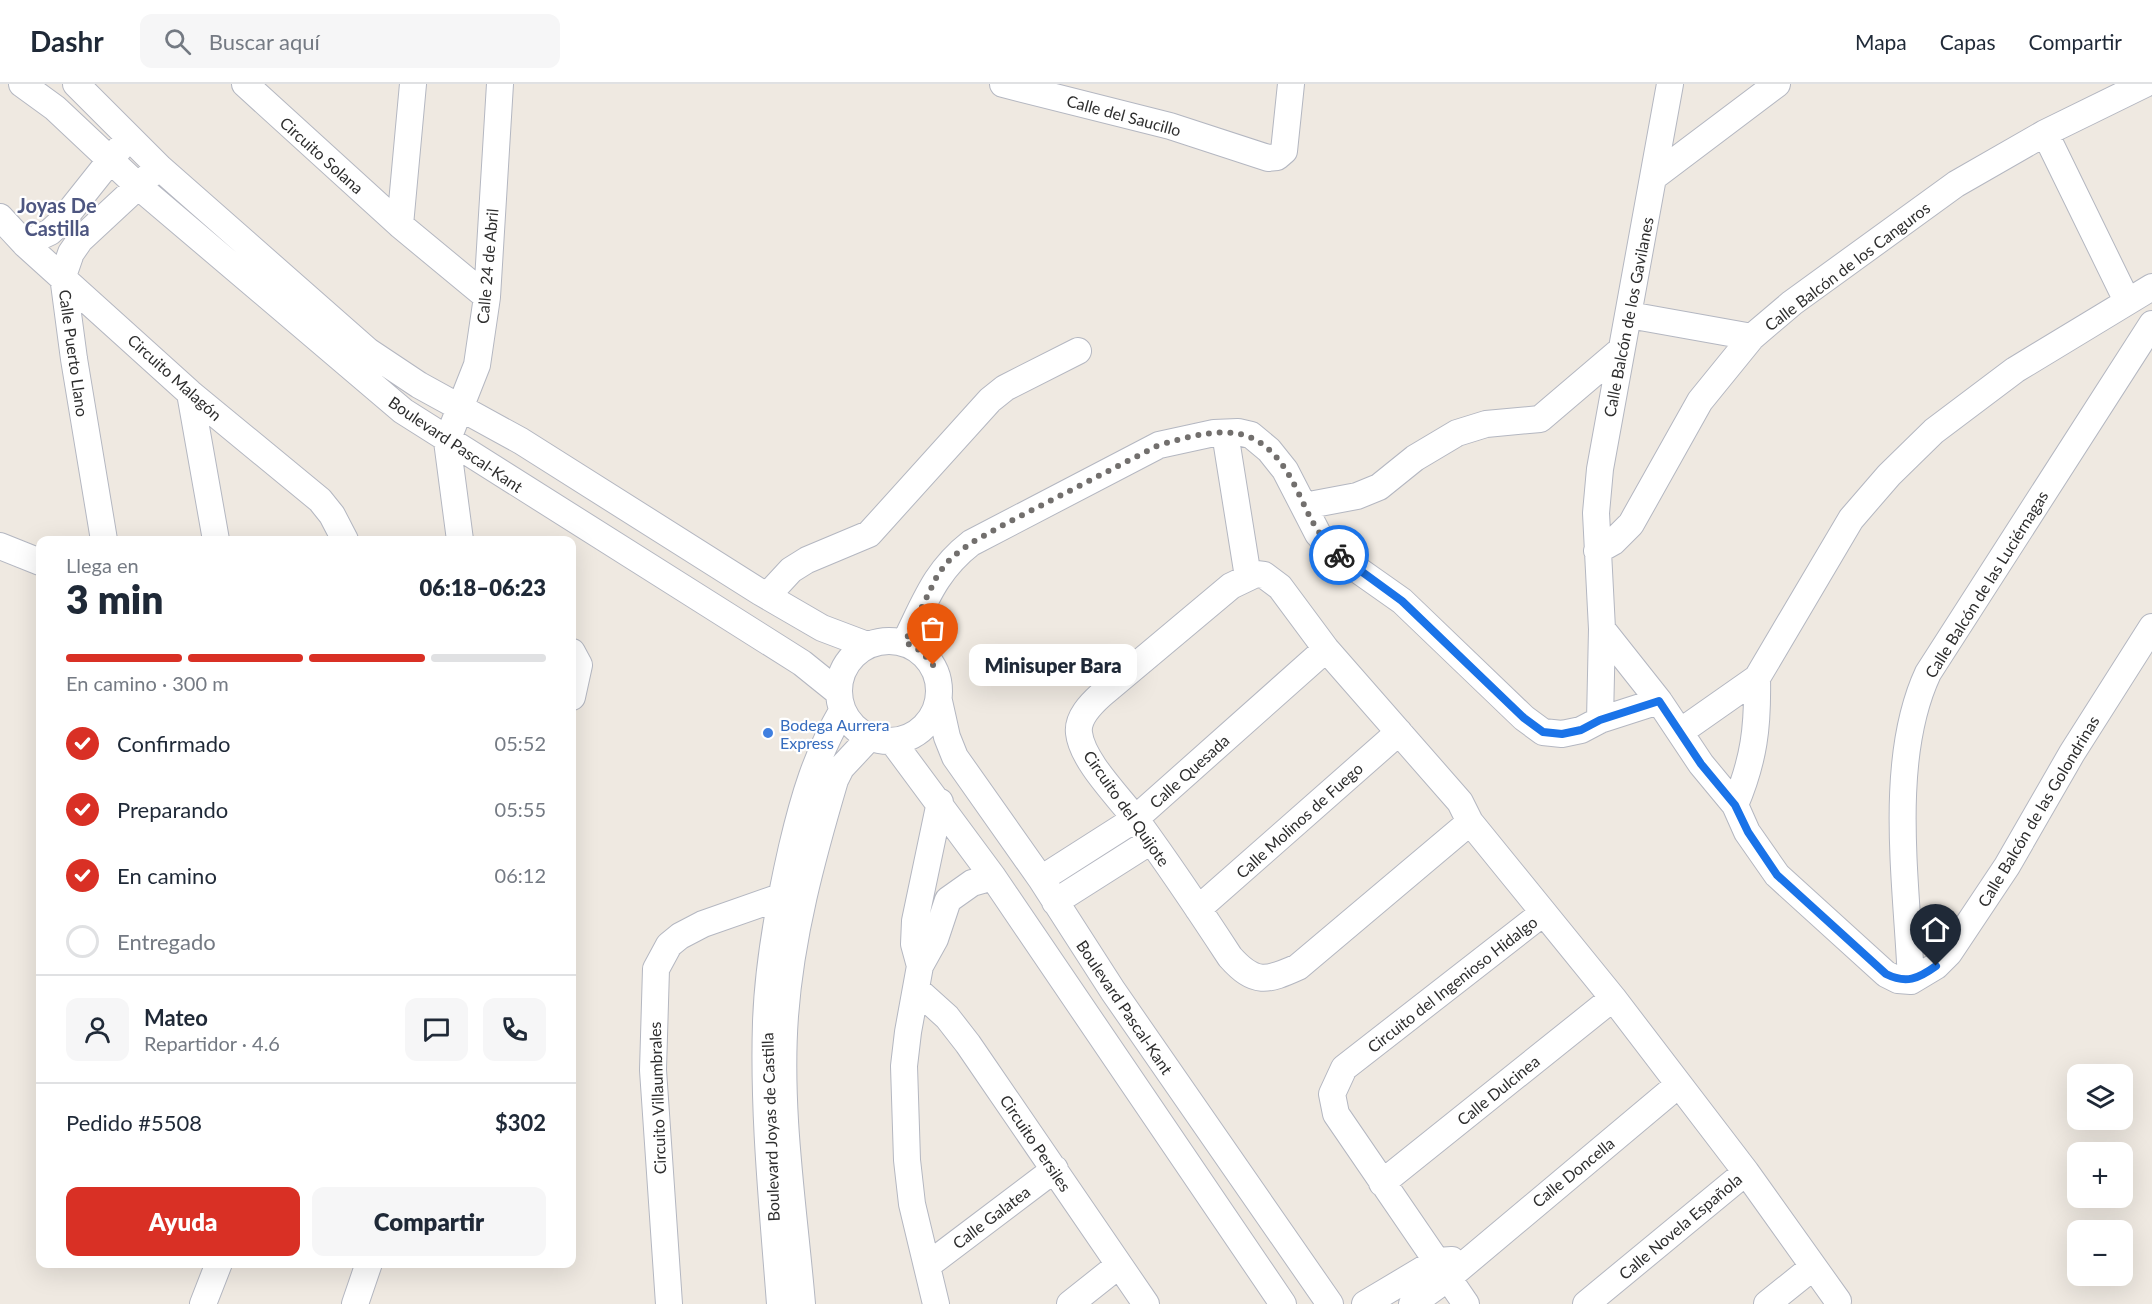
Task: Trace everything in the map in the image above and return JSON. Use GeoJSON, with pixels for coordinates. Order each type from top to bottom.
{"type":"FeatureCollection","features":[{"type":"Feature","properties":{"kind":"street","name":"Circuito Solana"},"geometry":{"type":"LineString","coordinates":[[245,84],[400,225],[487,297]]}},
{"type":"Feature","properties":{"kind":"street"},"geometry":{"type":"LineString","coordinates":[[400,225],[414,84]]}},
{"type":"Feature","properties":{"kind":"street","name":"Calle 24 de Abril"},"geometry":{"type":"LineString","coordinates":[[447,441],[477,365],[487,297],[500,84]]}},
{"type":"Feature","properties":{"kind":"street","name":"Calle del Saucillo"},"geometry":{"type":"LineString","coordinates":[[1003,84],[1209,139],[1257,156],[1277,157],[1284,152],[1287,141],[1291,84]]}},
{"type":"Feature","properties":{"kind":"street","name":"Calle Balcón de los Gavilanes"},"geometry":{"type":"LineString","coordinates":[[1600,720],[1602,629],[1596,513],[1600,469],[1670,84]]}},
{"type":"Feature","properties":{"kind":"street"},"geometry":{"type":"LineString","coordinates":[[1655,176],[1777,84]]}},
{"type":"Feature","properties":{"kind":"street","name":"Calle Balcón de los Canguros"},"geometry":{"type":"LineString","coordinates":[[1597,551],[1613,542],[1631,524],[1700,401],[1752,337],[1792,303],[1956,184],[2045,133],[2145,84]]}},
{"type":"Feature","properties":{"kind":"street","name":"Boulevard Pascal-Kant"},"geometry":{"type":"LineString","coordinates":[[27,85],[55,108],[138,186],[403,411],[447,441],[802,663],[840,701]]}},
{"type":"Feature","properties":{"kind":"street"},"geometry":{"type":"LineString","coordinates":[[55,108],[78,85]]}},
{"type":"Feature","properties":{"kind":"street","name":"Boulevard Pascal-Kant"},"geometry":{"type":"LineString","coordinates":[[78,85],[159,167],[368,351],[418,385],[521,441],[767,596],[822,628],[867,645]]}},
{"type":"Feature","properties":{"kind":"street"},"geometry":{"type":"LineString","coordinates":[[2045,133],[2127,301]]}},
{"type":"Feature","properties":{"kind":"street"},"geometry":{"type":"LineString","coordinates":[[25,244],[50,232],[62,221],[109,159],[129,139]]}},
{"type":"Feature","properties":{"kind":"street","name":"Calle Puerto Llano"},"geometry":{"type":"LineString","coordinates":[[104,536],[74,359],[63,276],[71,253],[80,240],[159,167]]}},
{"type":"Feature","properties":{"kind":"street","name":"Circuito Malagón"},"geometry":{"type":"LineString","coordinates":[[0,217],[25,244],[190,393],[320,500],[332,515],[343,536]]}},
{"type":"Feature","properties":{"kind":"street"},"geometry":{"type":"LineString","coordinates":[[1680,732],[1757,678],[1851,519],[1889,475],[1934,431],[2015,370],[2152,287]]}},
{"type":"Feature","properties":{"kind":"street"},"geometry":{"type":"LineString","coordinates":[[1629,315],[1752,337]]}},
{"type":"Feature","properties":{"kind":"street","name":"Calle Balcón de las Luciérnagas"},"geometry":{"type":"LineString","coordinates":[[1911,981],[1904,771],[1909,730],[1917,697],[1928,673],[2152,324]]}},
{"type":"Feature","properties":{"kind":"street"},"geometry":{"type":"LineString","coordinates":[[767,596],[791,570],[807,560],[869,534],[990,400],[1005,388],[1078,351]]}},
{"type":"Feature","properties":{"kind":"street"},"geometry":{"type":"LineString","coordinates":[[1305,506],[1357,496],[1379,487],[1415,458],[1457,433],[1486,424],[1540,419],[1621,351]]}},
{"type":"Feature","properties":{"kind":"street"},"geometry":{"type":"LineString","coordinates":[[190,393],[215,536]]}},
{"type":"Feature","properties":{"kind":"street"},"geometry":{"type":"LineString","coordinates":[[1225,433],[1248,577],[1264,575],[1280,588],[1326,649],[1460,802],[1470,822],[1544,913]]}},
{"type":"Feature","properties":{"kind":"street"},"geometry":{"type":"LineString","coordinates":[[905,642],[938,574],[951,558],[971,543],[1159,445],[1186,437],[1225,433],[1251,435],[1269,450],[1285,470],[1318,534],[1341,558],[1402,601],[1524,718],[1543,732],[1562,734],[1581,730],[1600,720],[1659,701]]}},
{"type":"Feature","properties":{"kind":"street"},"geometry":{"type":"LineString","coordinates":[[447,441],[459,536]]}},
{"type":"Feature","properties":{"kind":"street"},"geometry":{"type":"LineString","coordinates":[[0,546],[36,560]]}},
{"type":"Feature","properties":{"kind":"street","name":"Circuito del Quijote"},"geometry":{"type":"LineString","coordinates":[[1248,577],[1231,586],[1204,607],[1090,705],[1081,721],[1079,733],[1086,752],[1238,967],[1261,980],[1298,967],[1332,941],[1470,822]]}},
{"type":"Feature","properties":{"kind":"street","name":"Calle Balcón de las Golondrinas"},"geometry":{"type":"LineString","coordinates":[[1911,981],[1936,966],[1949,953],[2007,866],[2072,753],[2152,627]]}},
{"type":"Feature","properties":{"kind":"street"},"geometry":{"type":"LineString","coordinates":[[1602,629],[1659,701],[1701,764],[1735,805],[1748,832],[1777,875],[1886,974],[1898,980],[1911,981]]}},
{"type":"Feature","properties":{"kind":"street"},"geometry":{"type":"LineString","coordinates":[[881,740],[914,735],[930,721],[939,701],[939,682],[933,665],[921,651],[905,642],[885,640],[867,645],[852,656],[842,673],[840,701],[852,727],[881,740],[940,802],[1283,1304]]}},
{"type":"Feature","properties":{"kind":"street","name":"Calle Quesada"},"geometry":{"type":"LineString","coordinates":[[1041,879],[1135,819],[1326,649]]}},
{"type":"Feature","properties":{"kind":"street"},"geometry":{"type":"LineString","coordinates":[[576,659],[579,665],[576,679]]}},
{"type":"Feature","properties":{"kind":"street"},"geometry":{"type":"LineString","coordinates":[[1735,805],[1749,771],[1756,740],[1757,678]]}},
{"type":"Feature","properties":{"kind":"street","name":"Boulevard Joyas de Castilla"},"geometry":{"type":"LineString","coordinates":[[780,1304],[765,1065],[770,972],[780,897],[817,756],[840,701]]}},
{"type":"Feature","properties":{"kind":"street","name":"Boulevard Pascal-Kant"},"geometry":{"type":"LineString","coordinates":[[939,701],[947,737],[955,757],[1041,879],[1113,991],[1330,1304]]}},
{"type":"Feature","properties":{"kind":"street","name":"Calle Molinos de Fuego"},"geometry":{"type":"LineString","coordinates":[[1198,909],[1399,732]]}},
{"type":"Feature","properties":{"kind":"street","name":"Boulevard Joyas de Castilla"},"geometry":{"type":"LineString","coordinates":[[802,1304],[784,1114],[785,1018],[789,977],[801,901],[835,780],[841,768],[881,740]]}},
{"type":"Feature","properties":{"kind":"street"},"geometry":{"type":"LineString","coordinates":[[919,978],[914,945],[915,921],[940,802]]}},
{"type":"Feature","properties":{"kind":"street"},"geometry":{"type":"LineString","coordinates":[[1055,902],[1151,841]]}},
{"type":"Feature","properties":{"kind":"street"},"geometry":{"type":"LineString","coordinates":[[936,1304],[912,1204],[907,1160],[904,1066],[908,1032],[919,978],[948,900],[972,883],[993,877]]}},
{"type":"Feature","properties":{"kind":"street","name":"Circuito Villaumbrales"},"geometry":{"type":"LineString","coordinates":[[669,1304],[653,1071],[656,969],[669,945],[680,936],[703,924],[780,897]]}},
{"type":"Feature","properties":{"kind":"street","name":"Circuito del Ingenioso Hidalgo"},"geometry":{"type":"LineString","coordinates":[[1466,1304],[1336,1114],[1332,1094],[1334,1083],[1344,1068],[1544,913],[1613,998],[1746,1172],[1838,1301]]}},
{"type":"Feature","properties":{"kind":"street","name":"Circuito Persiles"},"geometry":{"type":"LineString","coordinates":[[919,978],[1055,1169],[1146,1304]]}},
{"type":"Feature","properties":{"kind":"street"},"geometry":{"type":"LineString","coordinates":[[1083,1011],[1113,991]]}},
{"type":"Feature","properties":{"kind":"street","name":"Calle Dulcinea"},"geometry":{"type":"LineString","coordinates":[[1382,1183],[1613,998]]}},
{"type":"Feature","properties":{"kind":"street","name":"Calle Doncella"},"geometry":{"type":"LineString","coordinates":[[1365,1304],[1467,1259],[1678,1085]]}},
{"type":"Feature","properties":{"kind":"street","name":"Calle Galatea"},"geometry":{"type":"LineString","coordinates":[[928,1265],[1055,1169]]}},
{"type":"Feature","properties":{"kind":"street","name":"Calle Novela Española"},"geometry":{"type":"LineString","coordinates":[[1586,1304],[1746,1172]]}},
{"type":"Feature","properties":{"kind":"street"},"geometry":{"type":"LineString","coordinates":[[1070,1304],[1119,1265]]}},
{"type":"Feature","properties":{"kind":"street"},"geometry":{"type":"LineString","coordinates":[[1767,1304],[1813,1267]]}},
{"type":"Feature","properties":{"kind":"street"},"geometry":{"type":"LineString","coordinates":[[203,1304],[217,1268]]}},
{"type":"Feature","properties":{"kind":"street"},"geometry":{"type":"LineString","coordinates":[[355,1304],[367,1268]]}},
{"type":"Feature","properties":{"kind":"street"},"geometry":{"type":"LineString","coordinates":[[1412,1304],[1442,1270]]}},
{"type":"Feature","properties":{"kind":"way so far"},"geometry":{"type":"LineString","coordinates":[[933,665],[921,651],[905,642],[938,574],[951,558],[971,543],[1023,514],[1106,474],[1159,445],[1186,437],[1238,432],[1251,435],[1269,450],[1285,470],[1305,506],[1311,523],[1318,534],[1339,555]]}},
{"type":"Feature","properties":{"kind":"place","name":"Minisuper Bara"},"geometry":{"type":"Point","coordinates":[933,665]}},
{"type":"Feature","properties":{"kind":"place","name":"Bodega Aurrera Express"},"geometry":{"type":"Point","coordinates":[768,733]}},
{"type":"Feature","properties":{"kind":"district","name":"Joyas De Castilla"},"geometry":{"type":"Point","coordinates":[57,216]}},
{"type":"Feature","properties":{"kind":"route"},"geometry":{"type":"LineString","coordinates":[[1339,555],[1368,579],[1402,601],[1483,676],[1524,718],[1543,732],[1562,734],[1581,730],[1600,720],[1659,701],[1714,782],[1735,805],[1759,851],[1777,875],[1886,974],[1898,980],[1911,981],[1936,966]]}}]}
